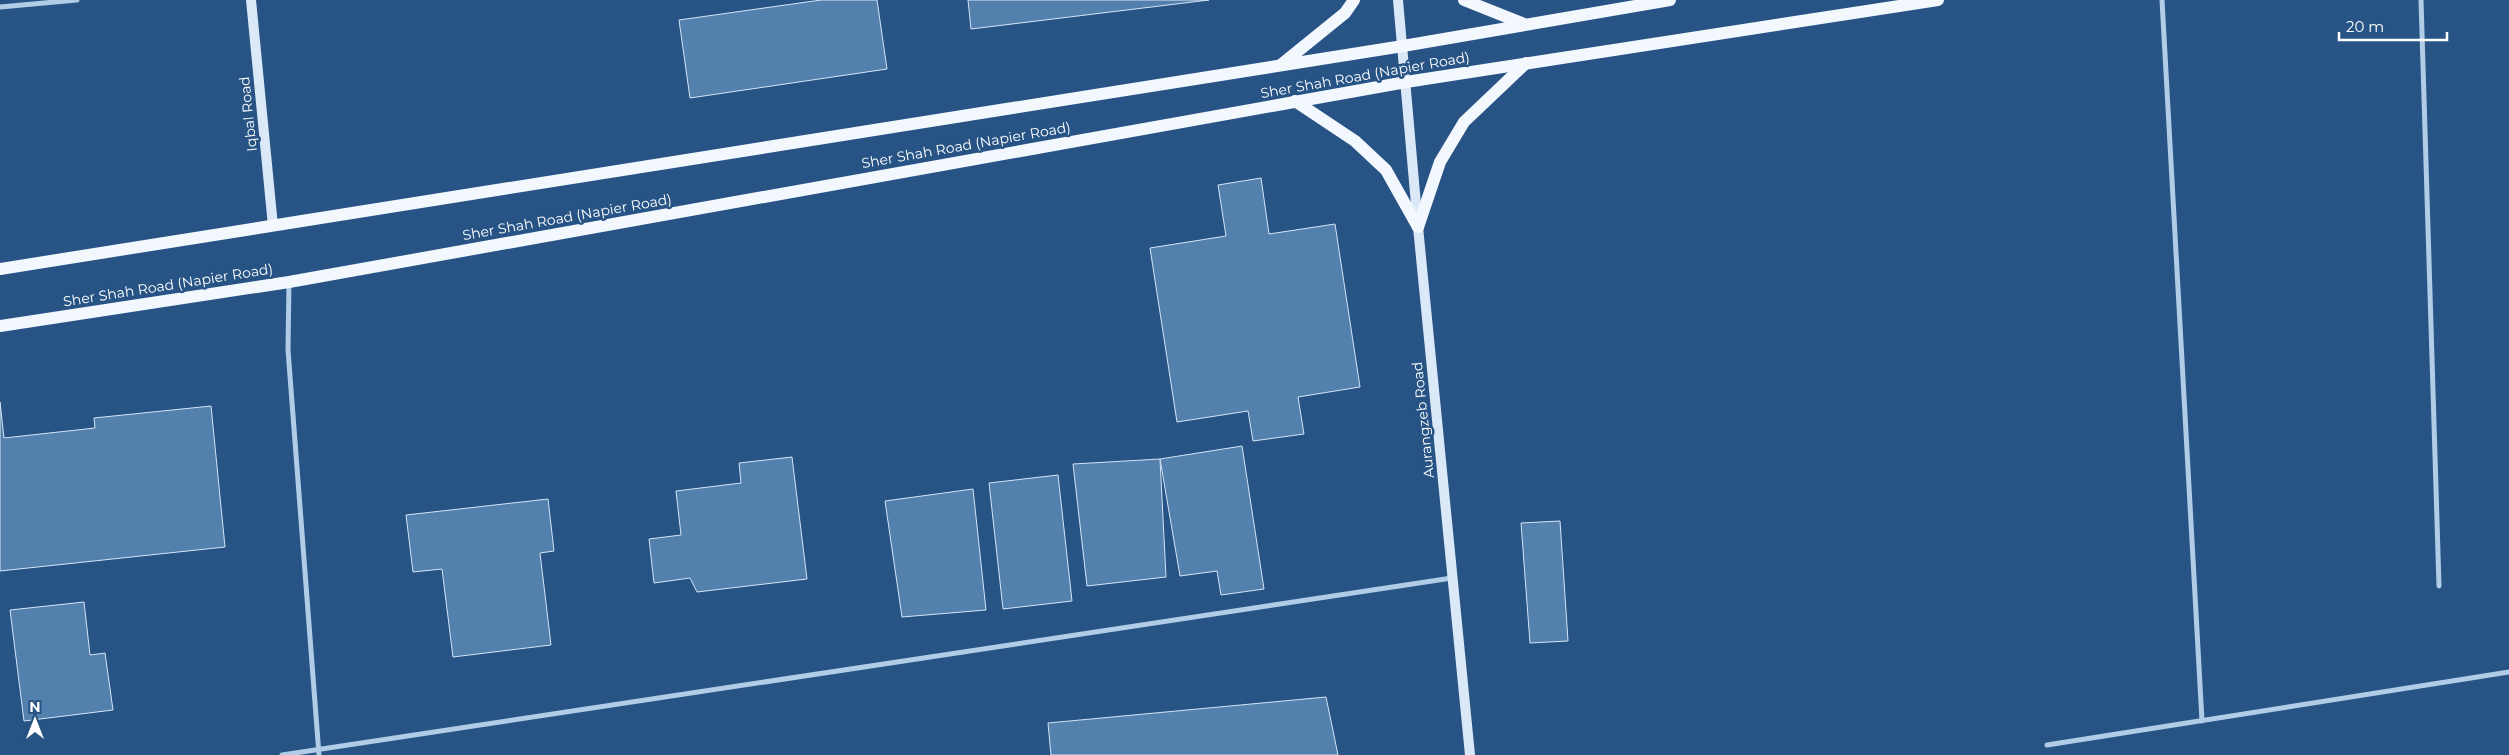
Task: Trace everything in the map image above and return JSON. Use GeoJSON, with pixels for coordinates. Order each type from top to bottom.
{"type":"FeatureCollection","features":[{"type":"Feature","properties":{"kind":"main road"},"geometry":{"type":"LineString","coordinates":[[1280,66],[1346,13],[1354,0]]}},
{"type":"Feature","properties":{"kind":"main road"},"geometry":{"type":"LineString","coordinates":[[1464,0],[1525,24]]}},
{"type":"Feature","properties":{"kind":"main road","name":"Sher Shah Road (Napier Road)"},"geometry":{"type":"LineString","coordinates":[[0,269],[1280,66],[1670,0]]}},
{"type":"Feature","properties":{"kind":"main road","name":"Sher Shah Road (Napier Road)"},"geometry":{"type":"LineString","coordinates":[[0,326],[289,282],[1406,82],[1938,0]]}},
{"type":"Feature","properties":{"kind":"main road"},"geometry":{"type":"LineString","coordinates":[[1418,227],[1440,162],[1464,122],[1526,63]]}},
{"type":"Feature","properties":{"kind":"main road"},"geometry":{"type":"LineString","coordinates":[[1295,101],[1355,141],[1386,170],[1418,227]]}},
{"type":"Feature","properties":{"kind":"street"},"geometry":{"type":"LineString","coordinates":[[0,7],[77,0]]}},
{"type":"Feature","properties":{"kind":"street","name":"Iqbal Road"},"geometry":{"type":"LineString","coordinates":[[251,0],[273,226]]}},
{"type":"Feature","properties":{"kind":"street","name":"Aurangzeb Road"},"geometry":{"type":"LineString","coordinates":[[1398,0],[1418,227],[1470,755]]}},
{"type":"Feature","properties":{"kind":"street"},"geometry":{"type":"LineString","coordinates":[[2162,0],[2202,720]]}},
{"type":"Feature","properties":{"kind":"street"},"geometry":{"type":"LineString","coordinates":[[2421,0],[2439,586]]}},
{"type":"Feature","properties":{"kind":"street"},"geometry":{"type":"LineString","coordinates":[[289,282],[288,350],[319,752]]}},
{"type":"Feature","properties":{"kind":"street"},"geometry":{"type":"LineString","coordinates":[[282,755],[319,752],[1452,578]]}},
{"type":"Feature","properties":{"kind":"street"},"geometry":{"type":"LineString","coordinates":[[2047,745],[2509,672]]}},
{"type":"Feature","properties":{"kind":"building"},"geometry":{"type":"Polygon","coordinates":[[[821,0],[877,0],[887,69],[690,98],[679,20],[821,0]]]}},
{"type":"Feature","properties":{"kind":"building"},"geometry":{"type":"Polygon","coordinates":[[[968,0],[1209,0],[971,29],[968,0]]]}},
{"type":"Feature","properties":{"kind":"building"},"geometry":{"type":"Polygon","coordinates":[[[1261,178],[1269,234],[1335,224],[1360,387],[1298,397],[1304,434],[1253,441],[1248,411],[1177,422],[1150,248],[1226,236],[1218,185],[1261,178]]]}},
{"type":"Feature","properties":{"kind":"building"},"geometry":{"type":"Polygon","coordinates":[[[0,402],[4,438],[95,428],[94,418],[211,406],[225,547],[0,571],[0,402]]]}},
{"type":"Feature","properties":{"kind":"building"},"geometry":{"type":"Polygon","coordinates":[[[1242,446],[1264,589],[1221,595],[1217,571],[1180,576],[1160,459],[1242,446]]]}},
{"type":"Feature","properties":{"kind":"building"},"geometry":{"type":"Polygon","coordinates":[[[792,457],[807,579],[697,592],[690,578],[654,583],[649,539],[681,535],[676,491],[741,483],[739,463],[792,457]]]}},
{"type":"Feature","properties":{"kind":"building"},"geometry":{"type":"Polygon","coordinates":[[[1160,459],[1166,577],[1087,586],[1073,464],[1160,459]]]}},
{"type":"Feature","properties":{"kind":"building"},"geometry":{"type":"Polygon","coordinates":[[[1058,475],[1072,601],[1003,609],[989,483],[1058,475]]]}},
{"type":"Feature","properties":{"kind":"building"},"geometry":{"type":"Polygon","coordinates":[[[973,489],[986,610],[902,617],[885,501],[973,489]]]}},
{"type":"Feature","properties":{"kind":"building"},"geometry":{"type":"Polygon","coordinates":[[[548,499],[554,551],[540,553],[551,645],[453,657],[442,569],[413,572],[406,515],[548,499]]]}},
{"type":"Feature","properties":{"kind":"building"},"geometry":{"type":"Polygon","coordinates":[[[1560,521],[1568,641],[1530,643],[1521,523],[1560,521]]]}},
{"type":"Feature","properties":{"kind":"building"},"geometry":{"type":"Polygon","coordinates":[[[84,602],[90,655],[105,653],[113,710],[24,721],[10,610],[84,602]]]}},
{"type":"Feature","properties":{"kind":"building"},"geometry":{"type":"Polygon","coordinates":[[[1326,697],[1338,755],[1051,755],[1048,723],[1326,697]]]}}]}
